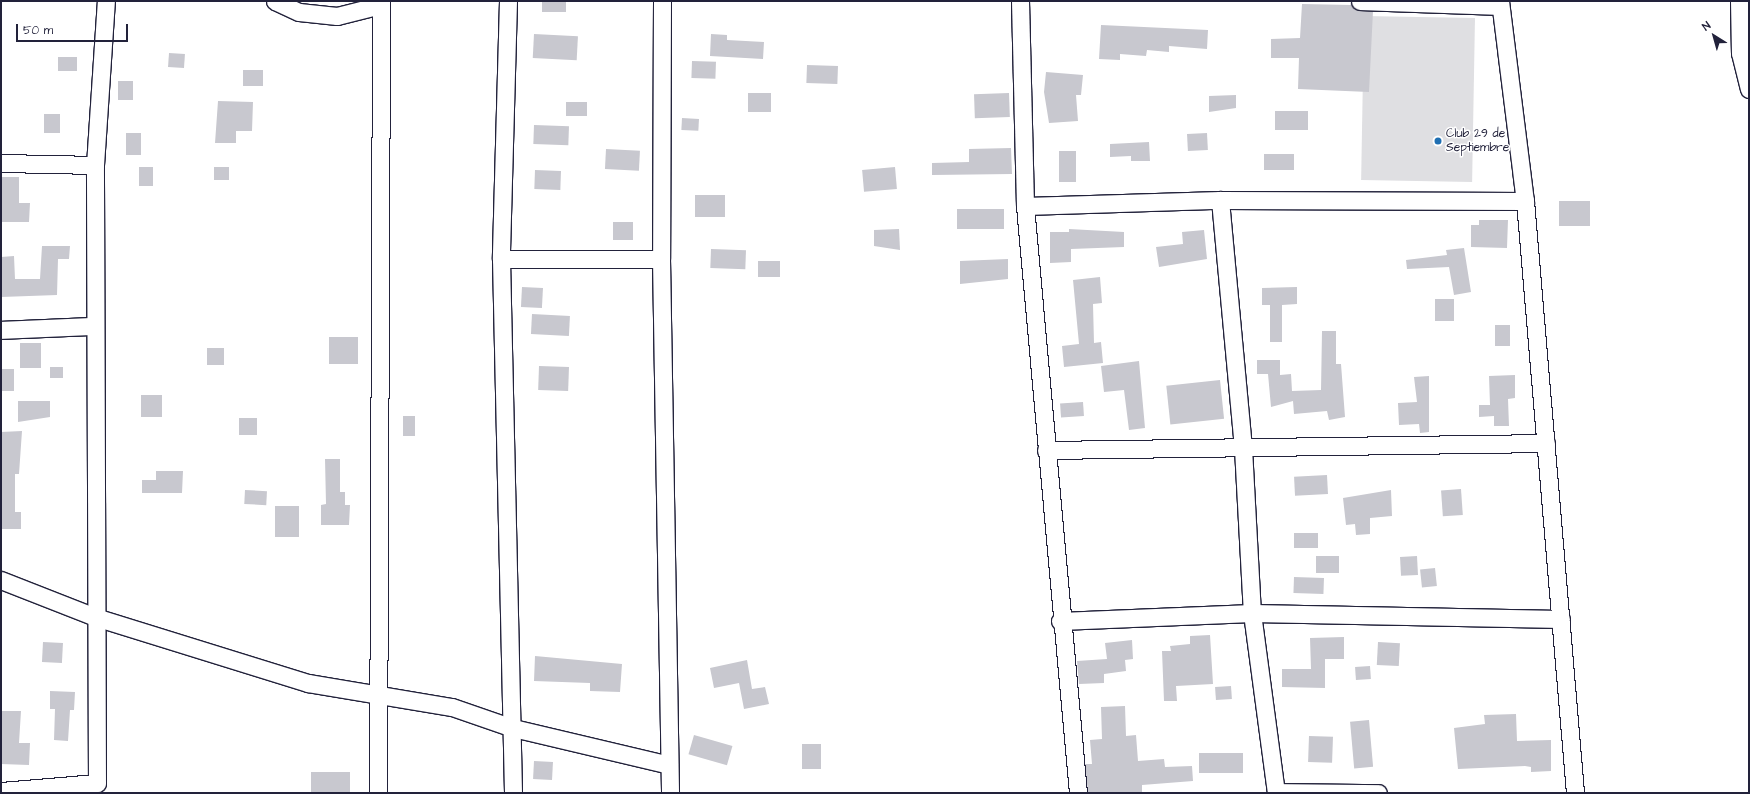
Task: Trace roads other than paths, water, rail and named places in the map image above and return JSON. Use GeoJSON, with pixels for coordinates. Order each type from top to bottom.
{"type":"FeatureCollection","features":[{"type":"Feature","properties":{"kind":"street"},"geometry":{"type":"LineString","coordinates":[[1,792],[97,783],[98,618],[94,326],[94,165],[106,1]]}},
{"type":"Feature","properties":{"kind":"street"},"geometry":{"type":"LineString","coordinates":[[275,1],[299,12],[337,16],[381,3],[378,793]]}},
{"type":"Feature","properties":{"kind":"street"},"geometry":{"type":"LineString","coordinates":[[508,1],[501,260],[513,728],[513,793]]}},
{"type":"Feature","properties":{"kind":"street"},"geometry":{"type":"LineString","coordinates":[[662,1],[661,259],[670,793]]}},
{"type":"Feature","properties":{"kind":"street"},"geometry":{"type":"LineString","coordinates":[[1020,1],[1025,206],[1060,621],[1078,793]]}},
{"type":"Feature","properties":{"kind":"street"},"geometry":{"type":"LineString","coordinates":[[1360,1],[1500,4],[1525,200],[1575,793]]}},
{"type":"Feature","properties":{"kind":"street"},"geometry":{"type":"LineString","coordinates":[[1739,1],[1740,53],[1749,89]]}},
{"type":"Feature","properties":{"kind":"street"},"geometry":{"type":"LineString","coordinates":[[1,162],[94,165]]}},
{"type":"Feature","properties":{"kind":"street"},"geometry":{"type":"LineString","coordinates":[[1025,206],[1220,200],[1525,200]]}},
{"type":"Feature","properties":{"kind":"street"},"geometry":{"type":"LineString","coordinates":[[1220,200],[1242,448],[1252,613],[1276,793],[1378,793]]}},
{"type":"Feature","properties":{"kind":"street"},"geometry":{"type":"LineString","coordinates":[[501,260],[661,259]]}},
{"type":"Feature","properties":{"kind":"street"},"geometry":{"type":"LineString","coordinates":[[1,330],[94,326]]}},
{"type":"Feature","properties":{"kind":"street"},"geometry":{"type":"LineString","coordinates":[[1046,450],[1546,443]]}},
{"type":"Feature","properties":{"kind":"street"},"geometry":{"type":"LineString","coordinates":[[1,580],[98,618],[308,683],[378,696],[452,707],[513,728],[669,765]]}},
{"type":"Feature","properties":{"kind":"street"},"geometry":{"type":"LineString","coordinates":[[1060,621],[1252,613],[1561,619]]}},
{"type":"Feature","properties":{"kind":"place","name":"Club 29 de Septiembre"},"geometry":{"type":"Point","coordinates":[1438,141]}}]}
